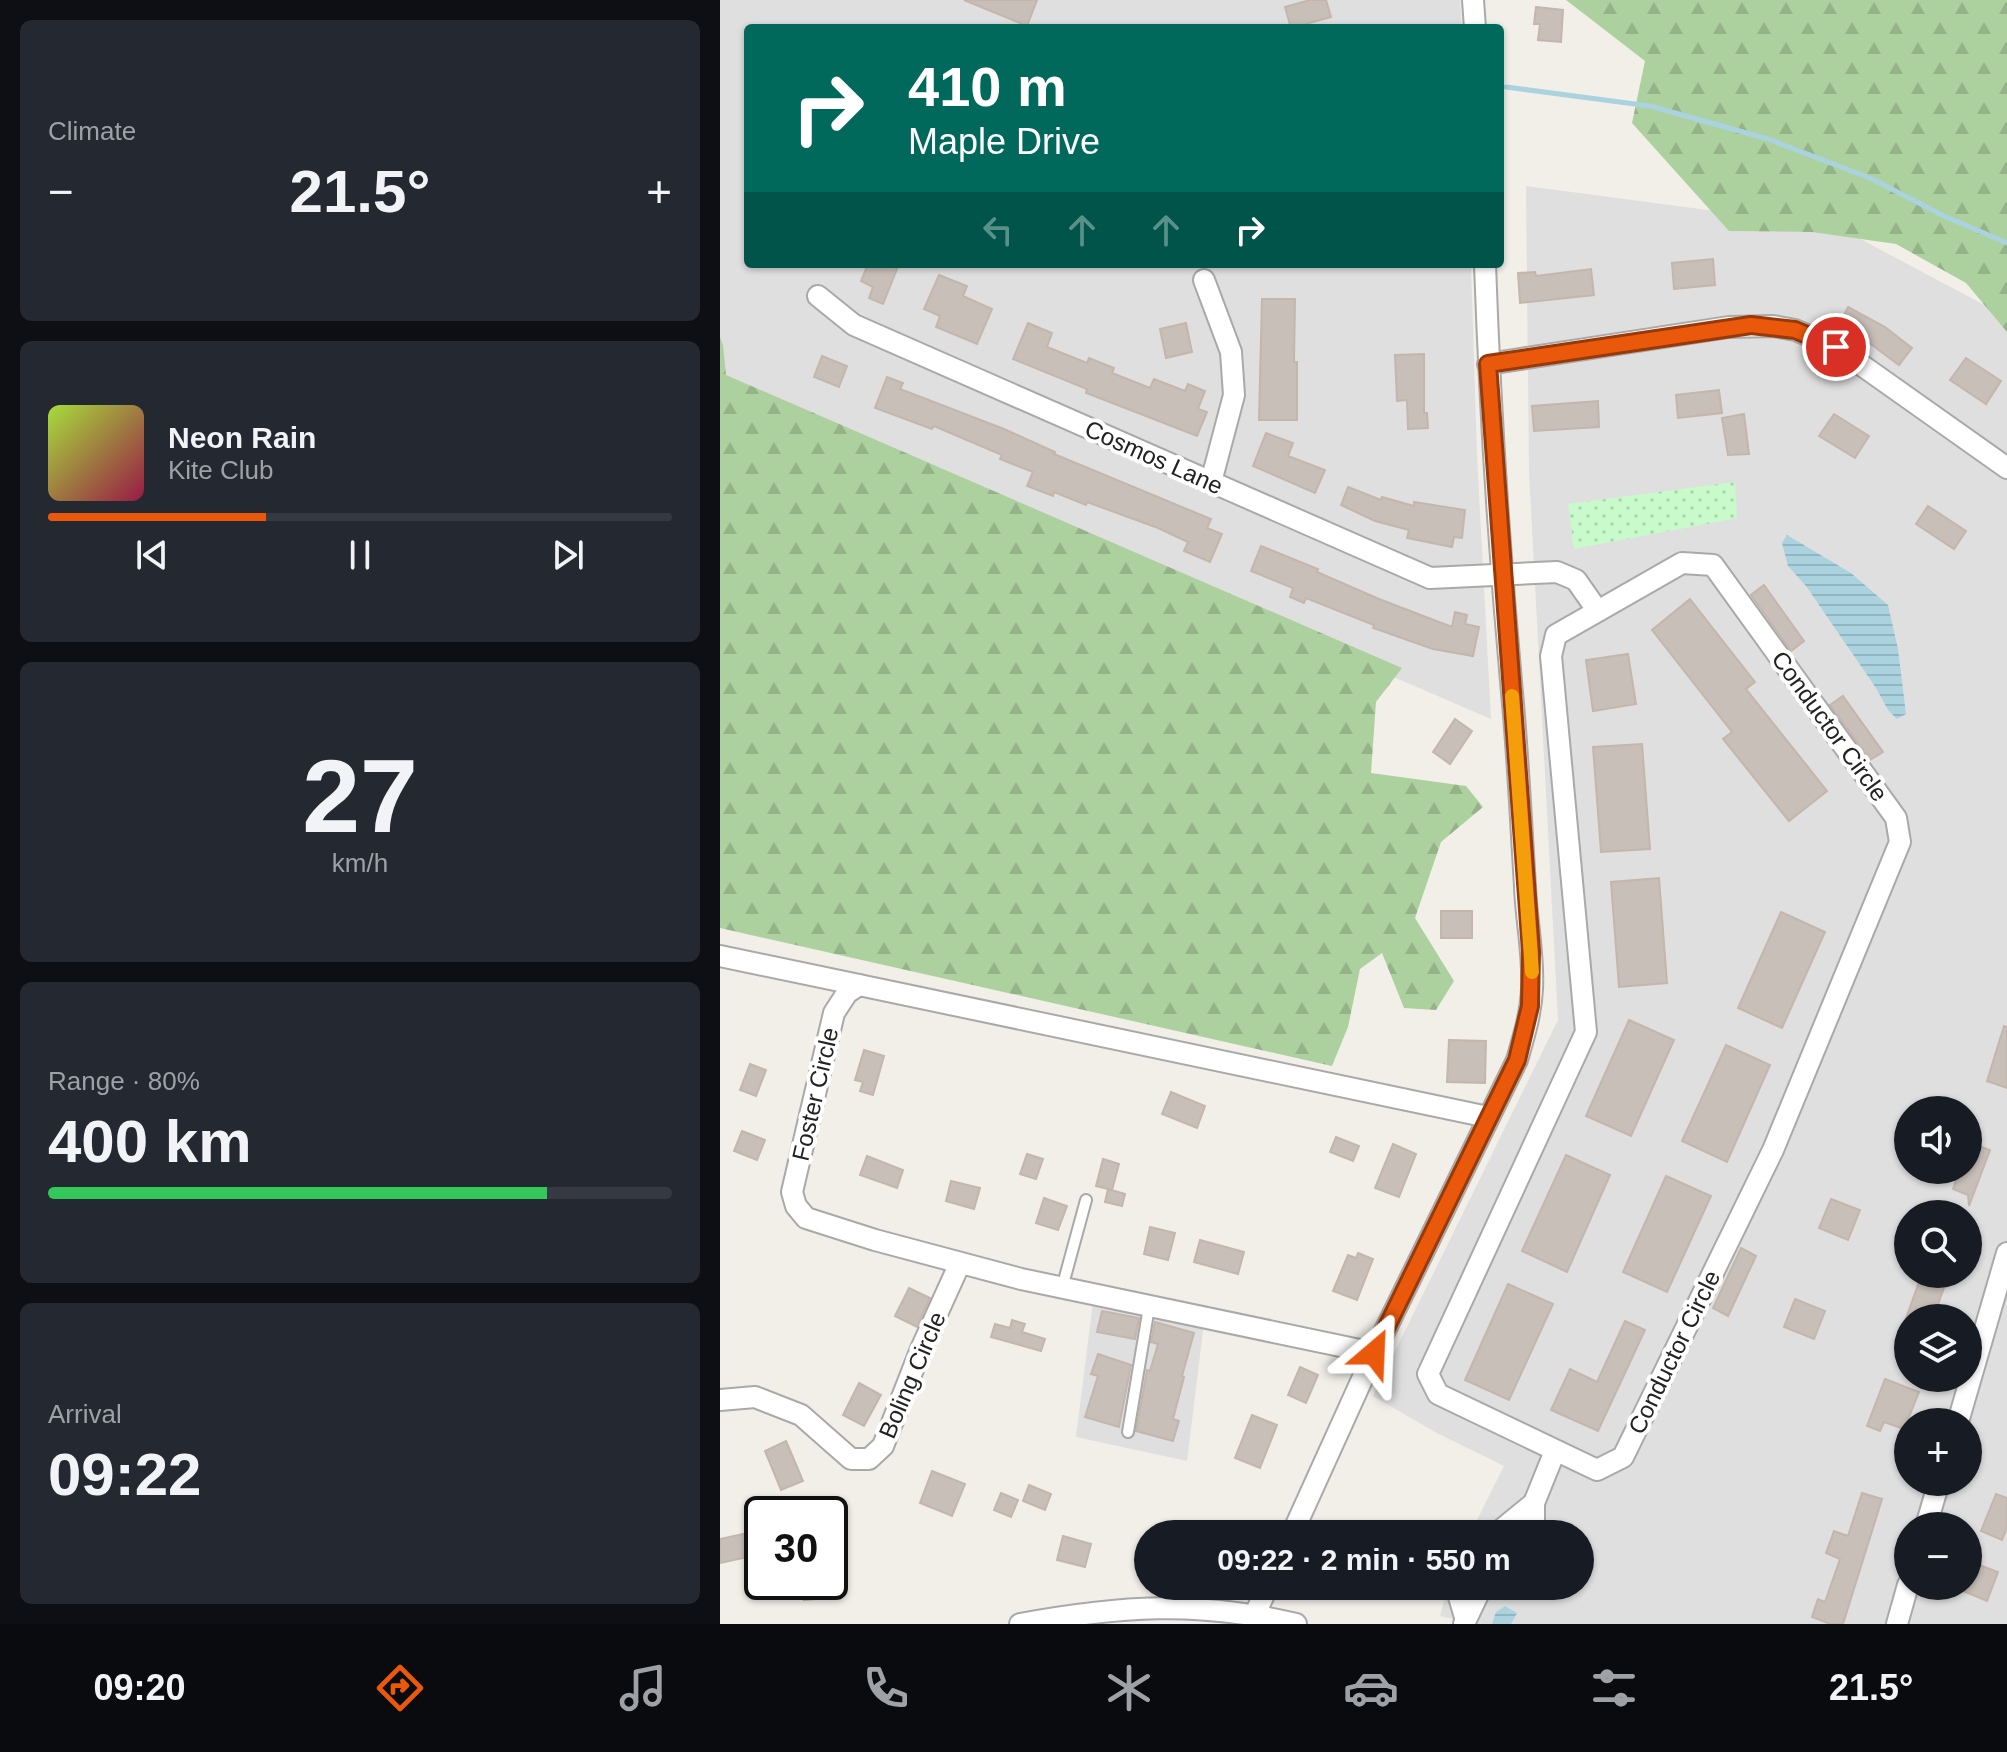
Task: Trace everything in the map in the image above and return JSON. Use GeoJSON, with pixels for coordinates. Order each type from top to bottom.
{"type":"FeatureCollection","features":[{"type":"Feature","properties":{"kind":"street"},"geometry":{"type":"LineString","coordinates":[[1473,0],[1475,24]]}},
{"type":"Feature","properties":{"kind":"street"},"geometry":{"type":"LineString","coordinates":[[1298,1520],[1374,1353],[1517,1060],[1528,1024],[1532,988],[1522,800],[1502,576],[1485,268]]}},
{"type":"Feature","properties":{"kind":"street"},"geometry":{"type":"LineString","coordinates":[[1204,280],[1231,352],[1234,395],[1211,482]]}},
{"type":"Feature","properties":{"kind":"street","name":"Cosmos Lane"},"geometry":{"type":"LineString","coordinates":[[818,296],[854,325],[1430,578],[1502,576]]}},
{"type":"Feature","properties":{"kind":"street"},"geometry":{"type":"LineString","coordinates":[[1488,364],[1729,327],[1784,328],[1816,337],[1836,347],[2007,468]]}},
{"type":"Feature","properties":{"kind":"street","name":"Conductor Circle"},"geometry":{"type":"LineString","coordinates":[[1682,563],[1713,565],[1896,818],[1900,842],[1773,1150],[1623,1457],[1597,1470],[1555,1451],[1438,1394],[1428,1374],[1586,1032],[1551,656],[1556,635],[1597,610],[1682,563]]}},
{"type":"Feature","properties":{"kind":"street"},"geometry":{"type":"LineString","coordinates":[[1502,576],[1557,572],[1576,580],[1597,610]]}},
{"type":"Feature","properties":{"kind":"street"},"geometry":{"type":"LineString","coordinates":[[720,956],[1488,1117]]}},
{"type":"Feature","properties":{"kind":"street","name":"Foster Circle"},"geometry":{"type":"LineString","coordinates":[[859,985],[847,993],[834,1013],[792,1192],[800,1213],[813,1221],[1062,1288],[1374,1353]]}},
{"type":"Feature","properties":{"kind":"street"},"geometry":{"type":"LineString","coordinates":[[1962,1408],[2007,1253]]}},
{"type":"Feature","properties":{"kind":"street","name":"Boling Circle"},"geometry":{"type":"LineString","coordinates":[[720,1400],[755,1397],[790,1410],[801,1415],[851,1459],[869,1459],[883,1446],[921,1349],[960,1263]]}},
{"type":"Feature","properties":{"kind":"street"},"geometry":{"type":"LineString","coordinates":[[1534,1520],[1534,1503],[1555,1451]]}},
{"type":"Feature","properties":{"kind":"street"},"geometry":{"type":"LineString","coordinates":[[1513,1520],[1534,1503]]}},
{"type":"Feature","properties":{"kind":"street"},"geometry":{"type":"LineString","coordinates":[[1255,1614],[1262,1600]]}},
{"type":"Feature","properties":{"kind":"street"},"geometry":{"type":"LineString","coordinates":[[1460,1600],[1464,1620]]}},
{"type":"Feature","properties":{"kind":"street"},"geometry":{"type":"LineString","coordinates":[[1464,1620],[1475,1600]]}},
{"type":"Feature","properties":{"kind":"street"},"geometry":{"type":"LineString","coordinates":[[1897,1624],[1904,1600]]}},
{"type":"Feature","properties":{"kind":"street"},"geometry":{"type":"LineString","coordinates":[[1020,1624],[1094,1618],[1147,1607],[1188,1607],[1255,1614],[1296,1624]]}},
{"type":"Feature","properties":{"kind":"lane"},"geometry":{"type":"LineString","coordinates":[[1062,1288],[1086,1200]]}},
{"type":"Feature","properties":{"kind":"lane"},"geometry":{"type":"LineString","coordinates":[[1128,1432],[1149,1307]]}},
{"type":"Feature","properties":{"kind":"shaded area"},"geometry":{"type":"Polygon","coordinates":[[[720,0],[1460,0],[1462,24],[744,24],[744,268],[1471,268],[1491,719],[720,387],[720,0]]]}},
{"type":"Feature","properties":{"kind":"shaded area"},"geometry":{"type":"Polygon","coordinates":[[[1526,186],[1838,227],[2007,317],[2007,1624],[1475,1624],[1440,1616],[1444,1600],[1594,1600],[1594,1520],[1477,1520],[1504,1466],[1437,1433],[1373,1396],[1558,1020],[1529,471],[1526,186]]]}},
{"type":"Feature","properties":{"kind":"shaded area"},"geometry":{"type":"Polygon","coordinates":[[[1093,1302],[1204,1323],[1187,1461],[1076,1437],[1093,1302]]]}},
{"type":"Feature","properties":{"kind":"green space"},"geometry":{"type":"Polygon","coordinates":[[[1566,0],[2007,0],[2007,332],[1966,283],[1896,244],[1812,232],[1729,231],[1632,123],[1645,61],[1566,0]]]}},
{"type":"Feature","properties":{"kind":"green space"},"geometry":{"type":"Polygon","coordinates":[[[720,337],[726,375],[1402,668],[1376,702],[1371,773],[1466,786],[1483,807],[1441,842],[1415,918],[1454,981],[1436,1010],[1404,1008],[1382,953],[1360,969],[1348,1027],[1332,1066],[720,928],[720,337]]]}},
{"type":"Feature","properties":{"kind":"green space"},"geometry":{"type":"Polygon","coordinates":[[[1735,482],[1737,518],[1574,549],[1568,504],[1735,482]]]}},
{"type":"Feature","properties":{"kind":"water"},"geometry":{"type":"Polygon","coordinates":[[[1787,535],[1851,573],[1888,605],[1898,649],[1906,714],[1897,719],[1888,710],[1806,586],[1788,566],[1782,543],[1787,535]]]}},
{"type":"Feature","properties":{"kind":"water"},"geometry":{"type":"Polygon","coordinates":[[[1505,1606],[1517,1613],[1511,1624],[1492,1624],[1496,1612],[1505,1606]]]}},
{"type":"Feature","properties":{"kind":"building"},"geometry":{"type":"Polygon","coordinates":[[[964,0],[1037,0],[1028,24],[964,0]]]}},
{"type":"Feature","properties":{"kind":"building"},"geometry":{"type":"Polygon","coordinates":[[[1310,0],[1326,0],[1331,17],[1306,24],[1290,24],[1285,7],[1310,0]]]}},
{"type":"Feature","properties":{"kind":"building"},"geometry":{"type":"Polygon","coordinates":[[[1536,7],[1563,10],[1561,42],[1538,40],[1540,24],[1534,24],[1536,7]]]}},
{"type":"Feature","properties":{"kind":"building"},"geometry":{"type":"Polygon","coordinates":[[[1713,259],[1715,285],[1674,289],[1672,263],[1713,259]]]}},
{"type":"Feature","properties":{"kind":"building"},"geometry":{"type":"Polygon","coordinates":[[[866,268],[897,268],[883,304],[869,298],[873,287],[861,281],[866,268]]]}},
{"type":"Feature","properties":{"kind":"building"},"geometry":{"type":"Polygon","coordinates":[[[1591,269],[1594,295],[1520,303],[1518,273],[1535,272],[1536,276],[1591,269]]]}},
{"type":"Feature","properties":{"kind":"building"},"geometry":{"type":"Polygon","coordinates":[[[939,275],[967,286],[963,296],[992,309],[977,344],[936,327],[940,316],[924,309],[939,275]]]}},
{"type":"Feature","properties":{"kind":"building"},"geometry":{"type":"Polygon","coordinates":[[[1262,299],[1295,299],[1297,420],[1259,420],[1262,299]]]}},
{"type":"Feature","properties":{"kind":"building"},"geometry":{"type":"Polygon","coordinates":[[[1848,307],[1885,327],[1912,348],[1899,365],[1838,326],[1848,307]]]}},
{"type":"Feature","properties":{"kind":"building"},"geometry":{"type":"Polygon","coordinates":[[[1028,323],[1052,333],[1047,347],[1087,363],[1089,358],[1114,368],[1112,373],[1150,388],[1154,379],[1185,391],[1188,384],[1205,391],[1198,409],[1207,412],[1197,436],[1086,393],[1087,389],[1013,359],[1028,323]]]}},
{"type":"Feature","properties":{"kind":"building"},"geometry":{"type":"Polygon","coordinates":[[[1186,323],[1192,352],[1166,358],[1160,329],[1186,323]]]}},
{"type":"Feature","properties":{"kind":"building"},"geometry":{"type":"Polygon","coordinates":[[[1424,354],[1424,413],[1427,413],[1428,428],[1408,429],[1407,400],[1397,401],[1395,355],[1424,354]]]}},
{"type":"Feature","properties":{"kind":"building"},"geometry":{"type":"Polygon","coordinates":[[[822,356],[847,366],[839,387],[814,377],[822,356]]]}},
{"type":"Feature","properties":{"kind":"building"},"geometry":{"type":"Polygon","coordinates":[[[1966,358],[2001,381],[1986,404],[1950,380],[1966,358]]]}},
{"type":"Feature","properties":{"kind":"building"},"geometry":{"type":"Polygon","coordinates":[[[887,377],[903,383],[900,389],[1004,429],[1054,454],[1211,519],[1207,528],[1222,534],[1210,562],[1184,551],[1188,542],[1158,528],[1087,502],[1086,505],[1054,492],[1053,496],[1027,486],[1033,472],[1000,459],[1002,455],[934,426],[932,429],[875,408],[887,377]]]}},
{"type":"Feature","properties":{"kind":"building"},"geometry":{"type":"Polygon","coordinates":[[[1719,390],[1722,413],[1678,418],[1676,395],[1719,390]]]}},
{"type":"Feature","properties":{"kind":"building"},"geometry":{"type":"Polygon","coordinates":[[[1598,401],[1599,427],[1534,431],[1532,406],[1598,401]]]}},
{"type":"Feature","properties":{"kind":"building"},"geometry":{"type":"Polygon","coordinates":[[[1744,414],[1749,454],[1728,455],[1722,418],[1744,414]]]}},
{"type":"Feature","properties":{"kind":"building"},"geometry":{"type":"Polygon","coordinates":[[[1834,414],[1869,436],[1855,458],[1819,436],[1834,414]]]}},
{"type":"Feature","properties":{"kind":"building"},"geometry":{"type":"Polygon","coordinates":[[[1266,433],[1293,443],[1288,456],[1325,470],[1315,493],[1253,466],[1266,433]]]}},
{"type":"Feature","properties":{"kind":"building"},"geometry":{"type":"Polygon","coordinates":[[[1348,487],[1381,500],[1382,497],[1414,506],[1414,502],[1465,510],[1462,538],[1454,537],[1452,547],[1407,538],[1409,530],[1375,521],[1341,505],[1348,487]]]}},
{"type":"Feature","properties":{"kind":"building"},"geometry":{"type":"Polygon","coordinates":[[[1928,506],[1966,531],[1954,549],[1916,524],[1928,506]]]}},
{"type":"Feature","properties":{"kind":"building"},"geometry":{"type":"Polygon","coordinates":[[[1261,546],[1379,599],[1452,627],[1455,612],[1467,615],[1465,624],[1479,627],[1473,656],[1433,649],[1373,628],[1374,625],[1306,598],[1304,603],[1290,597],[1293,588],[1251,571],[1261,546]]]}},
{"type":"Feature","properties":{"kind":"building"},"geometry":{"type":"Polygon","coordinates":[[[1764,585],[1804,641],[1791,651],[1751,595],[1764,585]]]}},
{"type":"Feature","properties":{"kind":"building"},"geometry":{"type":"Polygon","coordinates":[[[1690,599],[1755,682],[1746,689],[1827,791],[1789,821],[1723,739],[1732,732],[1652,630],[1690,599]]]}},
{"type":"Feature","properties":{"kind":"building"},"geometry":{"type":"Polygon","coordinates":[[[1628,654],[1636,704],[1593,711],[1586,660],[1628,654]]]}},
{"type":"Feature","properties":{"kind":"building"},"geometry":{"type":"Polygon","coordinates":[[[1843,696],[1883,752],[1870,760],[1830,705],[1843,696]]]}},
{"type":"Feature","properties":{"kind":"building"},"geometry":{"type":"Polygon","coordinates":[[[1455,719],[1472,731],[1450,764],[1433,752],[1455,719]]]}},
{"type":"Feature","properties":{"kind":"building"},"geometry":{"type":"Polygon","coordinates":[[[1642,744],[1650,849],[1601,852],[1593,747],[1642,744]]]}},
{"type":"Feature","properties":{"kind":"building"},"geometry":{"type":"Polygon","coordinates":[[[1659,878],[1667,983],[1619,987],[1611,882],[1659,878]]]}},
{"type":"Feature","properties":{"kind":"building"},"geometry":{"type":"Polygon","coordinates":[[[1441,911],[1472,911],[1472,938],[1441,938],[1441,911]]]}},
{"type":"Feature","properties":{"kind":"building"},"geometry":{"type":"Polygon","coordinates":[[[1781,912],[1825,932],[1782,1028],[1738,1008],[1781,912]]]}},
{"type":"Feature","properties":{"kind":"building"},"geometry":{"type":"Polygon","coordinates":[[[1629,1020],[1674,1040],[1631,1136],[1586,1116],[1629,1020]]]}},
{"type":"Feature","properties":{"kind":"building"},"geometry":{"type":"Polygon","coordinates":[[[2004,1026],[2007,1027],[2007,1088],[1987,1081],[2004,1026]]]}},
{"type":"Feature","properties":{"kind":"building"},"geometry":{"type":"Polygon","coordinates":[[[1449,1040],[1486,1041],[1485,1083],[1447,1082],[1449,1040]]]}},
{"type":"Feature","properties":{"kind":"building"},"geometry":{"type":"Polygon","coordinates":[[[1726,1045],[1770,1065],[1727,1162],[1682,1141],[1726,1045]]]}},
{"type":"Feature","properties":{"kind":"building"},"geometry":{"type":"Polygon","coordinates":[[[864,1050],[884,1056],[873,1095],[860,1091],[863,1082],[855,1080],[864,1050]]]}},
{"type":"Feature","properties":{"kind":"building"},"geometry":{"type":"Polygon","coordinates":[[[750,1064],[766,1070],[756,1096],[740,1090],[750,1064]]]}},
{"type":"Feature","properties":{"kind":"building"},"geometry":{"type":"Polygon","coordinates":[[[1171,1092],[1205,1106],[1197,1128],[1162,1114],[1171,1092]]]}},
{"type":"Feature","properties":{"kind":"building"},"geometry":{"type":"Polygon","coordinates":[[[742,1131],[765,1140],[757,1160],[734,1151],[742,1131]]]}},
{"type":"Feature","properties":{"kind":"building"},"geometry":{"type":"Polygon","coordinates":[[[1336,1137],[1359,1146],[1353,1161],[1330,1152],[1336,1137]]]}},
{"type":"Feature","properties":{"kind":"building"},"geometry":{"type":"Polygon","coordinates":[[[1393,1144],[1416,1154],[1399,1197],[1375,1188],[1393,1144]]]}},
{"type":"Feature","properties":{"kind":"building"},"geometry":{"type":"Polygon","coordinates":[[[1982,1147],[1990,1150],[1982,1171],[1982,1147]]]}},
{"type":"Feature","properties":{"kind":"building"},"geometry":{"type":"Polygon","coordinates":[[[1027,1154],[1043,1159],[1036,1179],[1020,1174],[1027,1154]]]}},
{"type":"Feature","properties":{"kind":"building"},"geometry":{"type":"Polygon","coordinates":[[[1566,1155],[1610,1175],[1567,1272],[1522,1251],[1566,1155]]]}},
{"type":"Feature","properties":{"kind":"building"},"geometry":{"type":"Polygon","coordinates":[[[867,1156],[903,1170],[897,1188],[860,1175],[867,1156]]]}},
{"type":"Feature","properties":{"kind":"building"},"geometry":{"type":"Polygon","coordinates":[[[1103,1159],[1119,1164],[1112,1190],[1096,1186],[1103,1159]]]}},
{"type":"Feature","properties":{"kind":"building"},"geometry":{"type":"Polygon","coordinates":[[[1666,1176],[1711,1196],[1667,1292],[1623,1272],[1666,1176]]]}},
{"type":"Feature","properties":{"kind":"building"},"geometry":{"type":"Polygon","coordinates":[[[951,1181],[980,1188],[974,1209],[946,1201],[951,1181]]]}},
{"type":"Feature","properties":{"kind":"building"},"geometry":{"type":"Polygon","coordinates":[[[1955,1184],[1977,1184],[1971,1200],[1968,1195],[1953,1189],[1955,1184]]]}},
{"type":"Feature","properties":{"kind":"building"},"geometry":{"type":"Polygon","coordinates":[[[1108,1189],[1125,1194],[1122,1206],[1105,1202],[1108,1189]]]}},
{"type":"Feature","properties":{"kind":"building"},"geometry":{"type":"Polygon","coordinates":[[[1044,1198],[1067,1206],[1058,1230],[1036,1223],[1044,1198]]]}},
{"type":"Feature","properties":{"kind":"building"},"geometry":{"type":"Polygon","coordinates":[[[1831,1199],[1860,1210],[1848,1240],[1819,1228],[1831,1199]]]}},
{"type":"Feature","properties":{"kind":"building"},"geometry":{"type":"Polygon","coordinates":[[[1150,1227],[1175,1233],[1168,1260],[1144,1254],[1150,1227]]]}},
{"type":"Feature","properties":{"kind":"building"},"geometry":{"type":"Polygon","coordinates":[[[1200,1240],[1244,1252],[1238,1274],[1194,1262],[1200,1240]]]}},
{"type":"Feature","properties":{"kind":"building"},"geometry":{"type":"Polygon","coordinates":[[[1741,1248],[1756,1256],[1728,1316],[1713,1308],[1741,1248]]]}},
{"type":"Feature","properties":{"kind":"building"},"geometry":{"type":"Polygon","coordinates":[[[1358,1253],[1373,1259],[1357,1300],[1333,1291],[1348,1255],[1356,1258],[1358,1253]]]}},
{"type":"Feature","properties":{"kind":"building"},"geometry":{"type":"Polygon","coordinates":[[[1508,1284],[1553,1304],[1509,1400],[1465,1380],[1508,1284]]]}},
{"type":"Feature","properties":{"kind":"building"},"geometry":{"type":"Polygon","coordinates":[[[909,1288],[930,1298],[917,1327],[895,1316],[909,1288]]]}},
{"type":"Feature","properties":{"kind":"building"},"geometry":{"type":"Polygon","coordinates":[[[1917,1288],[1944,1288],[1938,1304],[1911,1304],[1917,1288]]]}},
{"type":"Feature","properties":{"kind":"building"},"geometry":{"type":"Polygon","coordinates":[[[1795,1299],[1825,1311],[1814,1339],[1784,1327],[1795,1299]]]}},
{"type":"Feature","properties":{"kind":"building"},"geometry":{"type":"Polygon","coordinates":[[[1102,1311],[1139,1318],[1135,1339],[1097,1332],[1102,1311]]]}},
{"type":"Feature","properties":{"kind":"building"},"geometry":{"type":"Polygon","coordinates":[[[1012,1320],[1025,1324],[1022,1332],[1045,1339],[1041,1351],[991,1337],[995,1324],[1010,1328],[1012,1320]]]}},
{"type":"Feature","properties":{"kind":"building"},"geometry":{"type":"Polygon","coordinates":[[[1625,1321],[1645,1330],[1598,1431],[1551,1410],[1570,1369],[1597,1382],[1625,1321]]]}},
{"type":"Feature","properties":{"kind":"building"},"geometry":{"type":"Polygon","coordinates":[[[1155,1322],[1194,1333],[1173,1419],[1179,1421],[1173,1441],[1136,1431],[1147,1370],[1150,1371],[1158,1344],[1151,1342],[1155,1322]]]}},
{"type":"Feature","properties":{"kind":"building"},"geometry":{"type":"Polygon","coordinates":[[[1098,1354],[1131,1365],[1119,1427],[1085,1417],[1098,1376],[1091,1374],[1098,1354]]]}},
{"type":"Feature","properties":{"kind":"building"},"geometry":{"type":"Polygon","coordinates":[[[1300,1367],[1318,1375],[1306,1403],[1288,1395],[1300,1367]]]}},
{"type":"Feature","properties":{"kind":"building"},"geometry":{"type":"Polygon","coordinates":[[[1885,1379],[1894,1382],[1894,1392],[1919,1392],[1913,1408],[1894,1408],[1894,1426],[1884,1422],[1880,1431],[1867,1426],[1885,1379]]]}},
{"type":"Feature","properties":{"kind":"building"},"geometry":{"type":"Polygon","coordinates":[[[859,1383],[881,1395],[864,1426],[843,1415],[859,1383]]]}},
{"type":"Feature","properties":{"kind":"building"},"geometry":{"type":"Polygon","coordinates":[[[1252,1415],[1277,1425],[1260,1468],[1235,1458],[1252,1415]]]}},
{"type":"Feature","properties":{"kind":"building"},"geometry":{"type":"Polygon","coordinates":[[[786,1441],[803,1481],[781,1490],[765,1451],[786,1441]]]}},
{"type":"Feature","properties":{"kind":"building"},"geometry":{"type":"Polygon","coordinates":[[[932,1471],[965,1484],[952,1516],[920,1503],[932,1471]]]}},
{"type":"Feature","properties":{"kind":"building"},"geometry":{"type":"Polygon","coordinates":[[[1029,1485],[1051,1494],[1045,1510],[1023,1501],[1029,1485]]]}},
{"type":"Feature","properties":{"kind":"building"},"geometry":{"type":"Polygon","coordinates":[[[1001,1493],[1018,1500],[1011,1517],[994,1510],[1001,1493]]]}},
{"type":"Feature","properties":{"kind":"building"},"geometry":{"type":"Polygon","coordinates":[[[1862,1493],[1882,1499],[1843,1624],[1830,1624],[1812,1617],[1818,1599],[1825,1602],[1840,1559],[1826,1553],[1834,1531],[1848,1536],[1862,1493]]]}},
{"type":"Feature","properties":{"kind":"building"},"geometry":{"type":"Polygon","coordinates":[[[1996,1494],[2007,1498],[2007,1528],[2002,1540],[1982,1531],[1996,1494]]]}},
{"type":"Feature","properties":{"kind":"building"},"geometry":{"type":"Polygon","coordinates":[[[744,1534],[744,1558],[720,1563],[720,1539],[744,1534]]]}},
{"type":"Feature","properties":{"kind":"building"},"geometry":{"type":"Polygon","coordinates":[[[1063,1536],[1091,1544],[1085,1567],[1057,1560],[1063,1536]]]}},
{"type":"Feature","properties":{"kind":"building"},"geometry":{"type":"Polygon","coordinates":[[[1982,1566],[1998,1572],[1987,1601],[1982,1599],[1982,1566]]]}},
{"type":"Feature","properties":{"kind":"waterway"},"geometry":{"type":"LineString","coordinates":[[1506,87],[1650,106],[1768,139],[1870,178],[1944,216],[2007,243]]}},
{"type":"Feature","properties":{"kind":"slow traffic"},"geometry":{"type":"LineString","coordinates":[[1512,696],[1522,800],[1532,972]]}},
{"type":"Feature","properties":{"kind":"route"},"geometry":{"type":"LineString","coordinates":[[1374,1353],[1502,1093],[1517,1060],[1528,1024],[1532,988],[1522,800],[1502,576],[1488,364],[1751,325],[1795,330],[1836,347]]}}]}
